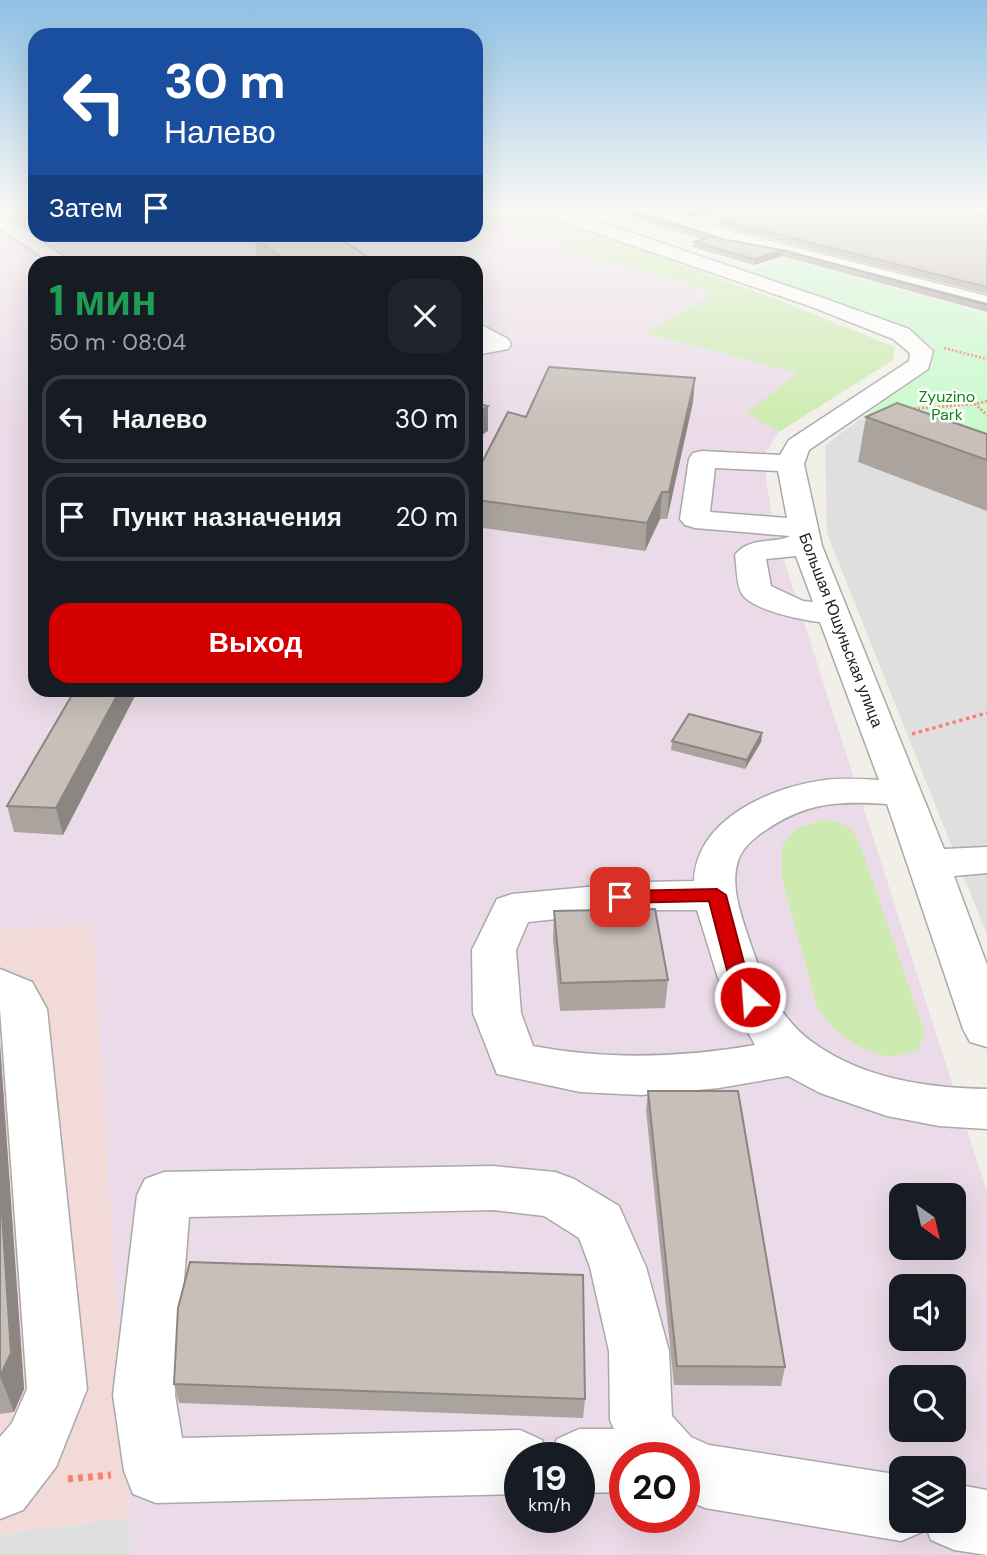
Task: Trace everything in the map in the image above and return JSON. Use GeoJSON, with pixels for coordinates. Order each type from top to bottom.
{"type":"FeatureCollection","features":[{"type":"Feature","properties":{"kind":"street"},"geometry":{"type":"LineString","coordinates":[[749,281],[901,334],[922,351],[920,363],[858,424],[799,446],[790,464],[702,459],[695,519],[805,537]]}},
{"type":"Feature","properties":{"kind":"street"},"geometry":{"type":"LineString","coordinates":[[906,281],[987,302]]}},
{"type":"Feature","properties":{"kind":"street"},"geometry":{"type":"LineString","coordinates":[[885,328],[933,313]]}},
{"type":"Feature","properties":{"kind":"street"},"geometry":{"type":"LineString","coordinates":[[483,333],[500,344],[483,347]]}},
{"type":"Feature","properties":{"kind":"street","name":"Большая Юшуньская улица"},"geometry":{"type":"LineString","coordinates":[[790,464],[805,537],[903,793],[987,1029]]}},
{"type":"Feature","properties":{"kind":"street"},"geometry":{"type":"LineString","coordinates":[[805,537],[750,555],[756,591],[796,610],[834,614]]}},
{"type":"Feature","properties":{"kind":"street"},"geometry":{"type":"LineString","coordinates":[[903,793],[822,792],[765,811],[732,835],[716,862],[717,895],[737,974],[762,1019],[795,1056],[840,1080],[912,1102],[987,1109]]}},
{"type":"Feature","properties":{"kind":"street"},"geometry":{"type":"LineString","coordinates":[[927,864],[987,860]]}},
{"type":"Feature","properties":{"kind":"street"},"geometry":{"type":"LineString","coordinates":[[717,895],[642,895],[512,909],[494,950],[497,1013],[514,1061],[589,1074],[666,1074],[758,1064],[795,1056]]}},
{"type":"Feature","properties":{"kind":"street"},"geometry":{"type":"LineString","coordinates":[[0,986],[16,993],[24,1009],[57,1389],[33,1445],[2,1486]]}},
{"type":"Feature","properties":{"kind":"street"},"geometry":{"type":"LineString","coordinates":[[504,1462],[156,1471],[144,1395],[164,1195],[493,1188],[555,1195],[600,1223],[618,1267],[639,1351],[641,1419],[653,1442]]}},
{"type":"Feature","properties":{"kind":"street"},"geometry":{"type":"LineString","coordinates":[[700,1474],[889,1506]]}},
{"type":"Feature","properties":{"kind":"street"},"geometry":{"type":"LineString","coordinates":[[966,1519],[987,1523]]}},
{"type":"Feature","properties":{"kind":"path"},"geometry":{"type":"LineString","coordinates":[[941,348],[987,359]]}},
{"type":"Feature","properties":{"kind":"path"},"geometry":{"type":"LineString","coordinates":[[858,424],[884,411],[987,401]]}},
{"type":"Feature","properties":{"kind":"path"},"geometry":{"type":"LineString","coordinates":[[975,404],[987,415]]}},
{"type":"Feature","properties":{"kind":"path"},"geometry":{"type":"LineString","coordinates":[[911,734],[987,713]]}},
{"type":"Feature","properties":{"kind":"path"},"geometry":{"type":"LineString","coordinates":[[2,1486],[156,1471]]}},
{"type":"Feature","properties":{"kind":"shaded area"},"geometry":{"type":"Polygon","coordinates":[[[0,281],[28,281],[28,697],[483,697],[483,281],[671,281],[716,294],[647,333],[798,373],[748,413],[779,432],[766,452],[766,479],[774,529],[987,1192],[987,1555],[132,1555],[93,924],[0,930],[0,281]]]}},
{"type":"Feature","properties":{"kind":"shaded area"},"geometry":{"type":"Polygon","coordinates":[[[860,419],[987,462],[987,935],[827,533],[825,445],[860,419]]]}},
{"type":"Feature","properties":{"kind":"shaded area"},"geometry":{"type":"Polygon","coordinates":[[[93,924],[130,1518],[0,1534],[0,930],[93,924]]]}},
{"type":"Feature","properties":{"kind":"shaded area"},"geometry":{"type":"Polygon","coordinates":[[[130,1518],[132,1555],[0,1555],[0,1534],[130,1518]]]}},
{"type":"Feature","properties":{"kind":"green space"},"geometry":{"type":"Polygon","coordinates":[[[672,281],[725,281],[895,347],[893,360],[779,432],[747,413],[797,373],[646,333],[715,293],[672,281]]]}},
{"type":"Feature","properties":{"kind":"green space","name":"Zyuzino Park"},"geometry":{"type":"Polygon","coordinates":[[[771,281],[866,281],[987,314],[987,462],[860,419],[932,365],[933,345],[901,326],[771,281]]]}},
{"type":"Feature","properties":{"kind":"green space"},"geometry":{"type":"Polygon","coordinates":[[[824,820],[844,824],[858,839],[925,1033],[918,1051],[888,1057],[861,1048],[837,1032],[818,1010],[781,875],[782,845],[797,828],[824,820]]]}},
{"type":"Feature","properties":{"kind":"building"},"geometry":{"type":"Polygon","coordinates":[[[896,281],[987,304],[987,305],[896,281]]]}},
{"type":"Feature","properties":{"kind":"building"},"geometry":{"type":"Polygon","coordinates":[[[961,281],[987,281],[987,287],[961,281]]]}},
{"type":"Feature","properties":{"kind":"building"},"geometry":{"type":"Polygon","coordinates":[[[549,367],[695,378],[669,492],[662,492],[647,523],[483,501],[483,460],[508,412],[526,417],[549,367]]]}},
{"type":"Feature","properties":{"kind":"building"},"geometry":{"type":"Polygon","coordinates":[[[897,403],[987,434],[987,460],[866,417],[897,403]]]}},
{"type":"Feature","properties":{"kind":"building"},"geometry":{"type":"Polygon","coordinates":[[[71,697],[116,697],[56,808],[7,806],[71,697]]]}},
{"type":"Feature","properties":{"kind":"building"},"geometry":{"type":"Polygon","coordinates":[[[689,714],[762,733],[747,760],[672,741],[689,714]]]}},
{"type":"Feature","properties":{"kind":"building"},"geometry":{"type":"Polygon","coordinates":[[[655,909],[668,980],[561,983],[554,911],[655,909]]]}},
{"type":"Feature","properties":{"kind":"building"},"geometry":{"type":"Polygon","coordinates":[[[648,1091],[738,1091],[785,1367],[677,1366],[648,1091]]]}},
{"type":"Feature","properties":{"kind":"building"},"geometry":{"type":"Polygon","coordinates":[[[0,1183],[11,1353],[0,1376],[0,1183]]]}},
{"type":"Feature","properties":{"kind":"building"},"geometry":{"type":"Polygon","coordinates":[[[190,1262],[583,1275],[585,1399],[174,1384],[178,1308],[190,1262]]]}},
{"type":"Feature","properties":{"kind":"route"},"geometry":{"type":"LineString","coordinates":[[620,897],[717,895],[737,974],[750,997]]}}]}
